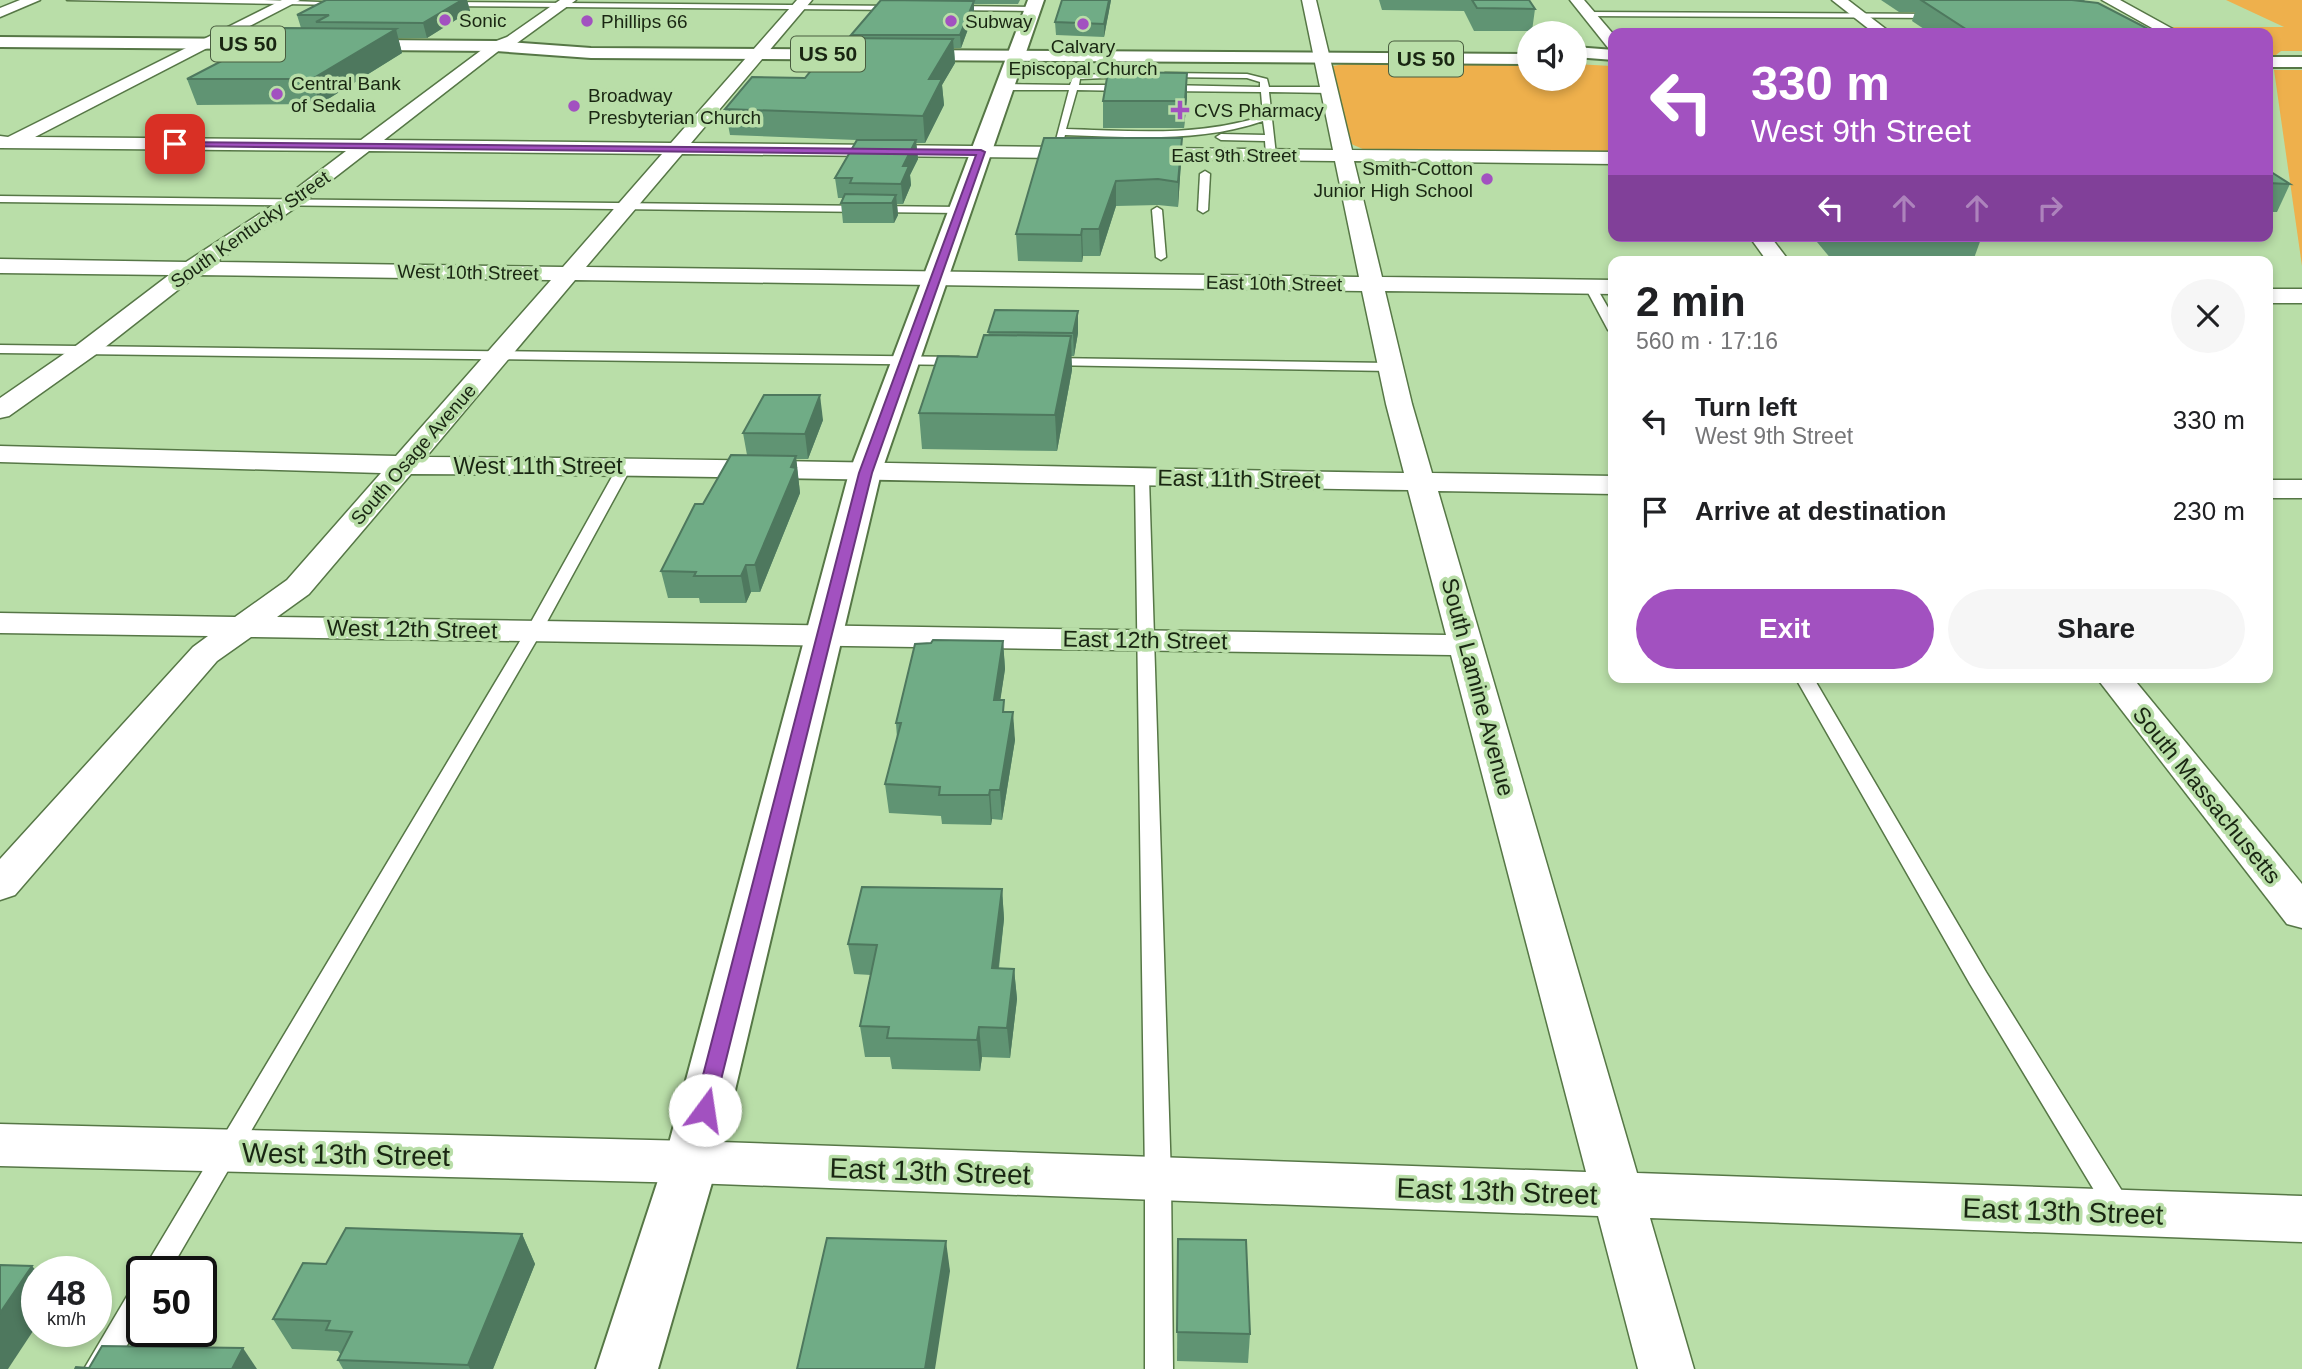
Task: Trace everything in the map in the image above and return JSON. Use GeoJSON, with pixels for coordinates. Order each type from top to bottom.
{"type":"FeatureCollection","features":[{"type":"Feature","properties":{"kind":"main road"},"geometry":{"type":"LineString","coordinates":[[626,1369],[691,1162],[865,473],[1034,5]]}},
{"type":"Feature","properties":{"kind":"main road","name":"US 50"},"geometry":{"type":"LineString","coordinates":[[0,42],[496,47],[591,52],[763,49],[1017,51],[1324,66],[1517,52]]}},
{"type":"Feature","properties":{"kind":"main road","name":"US 50"},"geometry":{"type":"LineString","coordinates":[[1017,51],[1324,66],[1517,59]]}},
{"type":"Feature","properties":{"kind":"main road"},"geometry":{"type":"LineString","coordinates":[[1587,53],[1608,55]]}},
{"type":"Feature","properties":{"kind":"main road"},"geometry":{"type":"LineString","coordinates":[[1587,58],[1608,56]]}},
{"type":"Feature","properties":{"kind":"main road"},"geometry":{"type":"LineString","coordinates":[[2273,62],[2302,62]]}},
{"type":"Feature","properties":{"kind":"street"},"geometry":{"type":"LineString","coordinates":[[0,13],[33,0]]}},
{"type":"Feature","properties":{"kind":"street","name":"South Lamine Avenue"},"geometry":{"type":"LineString","coordinates":[[1309,0],[1374,284],[1390,367],[1666,1369]]}},
{"type":"Feature","properties":{"kind":"street"},"geometry":{"type":"LineString","coordinates":[[1577,0],[1608,39]]}},
{"type":"Feature","properties":{"kind":"street"},"geometry":{"type":"LineString","coordinates":[[1839,0],[1876,28]]}},
{"type":"Feature","properties":{"kind":"street"},"geometry":{"type":"LineString","coordinates":[[2109,0],[2162,28]]}},
{"type":"Feature","properties":{"kind":"street"},"geometry":{"type":"LineString","coordinates":[[4,144],[291,1]]}},
{"type":"Feature","properties":{"kind":"street","name":"South Kentucky Street"},"geometry":{"type":"LineString","coordinates":[[0,410],[86,350],[192,268],[291,202],[496,47],[512,40],[566,2]]}},
{"type":"Feature","properties":{"kind":"street","name":"South Osage Avenue"},"geometry":{"type":"LineString","coordinates":[[0,885],[205,654],[298,587],[803,4]]}},
{"type":"Feature","properties":{"kind":"street","name":"East 9th Street"},"geometry":{"type":"LineString","coordinates":[[4,144],[1055,153],[1270,146],[1345,155],[1608,158]]}},
{"type":"Feature","properties":{"kind":"street"},"geometry":{"type":"LineString","coordinates":[[1764,242],[1775,256]]}},
{"type":"Feature","properties":{"kind":"street","name":"West 10th Street"},"geometry":{"type":"LineString","coordinates":[[0,266],[935,279]]}},
{"type":"Feature","properties":{"kind":"street","name":"East 10th Street"},"geometry":{"type":"LineString","coordinates":[[935,279],[1602,287]]}},
{"type":"Feature","properties":{"kind":"street"},"geometry":{"type":"LineString","coordinates":[[2273,296],[2302,296]]}},
{"type":"Feature","properties":{"kind":"street","name":"West 11th Street"},"geometry":{"type":"LineString","coordinates":[[0,454],[404,465],[625,466],[865,473]]}},
{"type":"Feature","properties":{"kind":"street","name":"East 11th Street"},"geometry":{"type":"LineString","coordinates":[[865,473],[1608,485]]}},
{"type":"Feature","properties":{"kind":"street"},"geometry":{"type":"LineString","coordinates":[[2273,489],[2302,489]]}},
{"type":"Feature","properties":{"kind":"street","name":"West 12th Street"},"geometry":{"type":"LineString","coordinates":[[0,623],[825,636]]}},
{"type":"Feature","properties":{"kind":"street","name":"East 12th Street"},"geometry":{"type":"LineString","coordinates":[[825,636],[1466,645]]}},
{"type":"Feature","properties":{"kind":"street","name":"South Massachusetts"},"geometry":{"type":"LineString","coordinates":[[2118,683],[2302,914]]}},
{"type":"Feature","properties":{"kind":"street","name":"West 13th Street"},"geometry":{"type":"LineString","coordinates":[[0,1145],[691,1162]]}},
{"type":"Feature","properties":{"kind":"street","name":"East 13th Street"},"geometry":{"type":"LineString","coordinates":[[691,1162],[2302,1219]]}},
{"type":"Feature","properties":{"kind":"lane"},"geometry":{"type":"LineString","coordinates":[[71,0],[357,3]]}},
{"type":"Feature","properties":{"kind":"lane"},"geometry":{"type":"LineString","coordinates":[[439,4],[803,4],[909,8]]}},
{"type":"Feature","properties":{"kind":"lane"},"geometry":{"type":"LineString","coordinates":[[937,8],[1034,5]]}},
{"type":"Feature","properties":{"kind":"lane"},"geometry":{"type":"LineString","coordinates":[[1588,14],[1953,16]]}},
{"type":"Feature","properties":{"kind":"lane"},"geometry":{"type":"LineString","coordinates":[[2115,18],[2142,18]]}},
{"type":"Feature","properties":{"kind":"lane"},"geometry":{"type":"LineString","coordinates":[[1168,88],[1171,57]]}},
{"type":"Feature","properties":{"kind":"lane"},"geometry":{"type":"LineString","coordinates":[[1155,88],[1266,89],[1324,66]]}},
{"type":"Feature","properties":{"kind":"lane"},"geometry":{"type":"LineString","coordinates":[[1055,153],[1077,77],[1143,75]]}},
{"type":"Feature","properties":{"kind":"lane"},"geometry":{"type":"LineString","coordinates":[[1156,75],[1247,76],[1264,81],[1270,146],[1197,134]]}},
{"type":"Feature","properties":{"kind":"lane"},"geometry":{"type":"LineString","coordinates":[[1004,87],[1141,88]]}},
{"type":"Feature","properties":{"kind":"lane"},"geometry":{"type":"LineString","coordinates":[[1061,132],[1197,134],[1216,132],[1268,117]]}},
{"type":"Feature","properties":{"kind":"lane"},"geometry":{"type":"LineString","coordinates":[[1203,211],[1205,174]]}},
{"type":"Feature","properties":{"kind":"lane"},"geometry":{"type":"LineString","coordinates":[[0,199],[960,210]]}},
{"type":"Feature","properties":{"kind":"lane"},"geometry":{"type":"LineString","coordinates":[[1157,210],[1161,257]]}},
{"type":"Feature","properties":{"kind":"lane"},"geometry":{"type":"LineString","coordinates":[[1602,287],[1608,308]]}},
{"type":"Feature","properties":{"kind":"lane"},"geometry":{"type":"LineString","coordinates":[[0,349],[975,361]]}},
{"type":"Feature","properties":{"kind":"lane"},"geometry":{"type":"LineString","coordinates":[[1030,362],[1390,367]]}},
{"type":"Feature","properties":{"kind":"lane"},"geometry":{"type":"LineString","coordinates":[[165,1256],[534,631],[625,466]]}},
{"type":"Feature","properties":{"kind":"lane"},"geometry":{"type":"LineString","coordinates":[[1142,478],[1158,1178],[1159,1369]]}},
{"type":"Feature","properties":{"kind":"lane"},"geometry":{"type":"LineString","coordinates":[[1807,683],[1978,978],[2121,1212]]}},
{"type":"Feature","properties":{"kind":"lane"},"geometry":{"type":"LineString","coordinates":[[98,1369],[126,1322]]}},
{"type":"Feature","properties":{"kind":"shaded area"},"geometry":{"type":"Polygon","coordinates":[[[2226,0],[2302,0],[2302,51],[2281,51],[2273,55],[2273,28],[2160,27],[2284,27],[2226,0]]]}},
{"type":"Feature","properties":{"kind":"shaded area"},"geometry":{"type":"Polygon","coordinates":[[[1356,62],[1517,64],[1517,91],[1587,91],[1587,65],[1608,66],[1608,153],[1365,150],[1349,143],[1333,66],[1356,62]]]}},
{"type":"Feature","properties":{"kind":"shaded area"},"geometry":{"type":"Polygon","coordinates":[[[2274,70],[2302,70],[2302,266],[2274,70]]]}},
{"type":"Feature","properties":{"kind":"building"},"geometry":{"type":"Polygon","coordinates":[[[326,0],[462,0],[423,23],[316,22],[329,15],[297,15],[326,0]]]}},
{"type":"Feature","properties":{"kind":"building"},"geometry":{"type":"Polygon","coordinates":[[[881,0],[974,1],[960,35],[851,35],[881,0]]]}},
{"type":"Feature","properties":{"kind":"building"},"geometry":{"type":"Polygon","coordinates":[[[1062,0],[1109,0],[1104,24],[1055,22],[1062,0]]]}},
{"type":"Feature","properties":{"kind":"building"},"geometry":{"type":"Polygon","coordinates":[[[1472,0],[1529,0],[1535,9],[1477,8],[1472,0]]]}},
{"type":"Feature","properties":{"kind":"building"},"geometry":{"type":"Polygon","coordinates":[[[1921,0],[2072,0],[2098,3],[2146,28],[1964,28],[1921,0]]]}},
{"type":"Feature","properties":{"kind":"building"},"geometry":{"type":"Polygon","coordinates":[[[285,28],[396,29],[312,79],[187,79],[285,28]]]}},
{"type":"Feature","properties":{"kind":"building"},"geometry":{"type":"Polygon","coordinates":[[[837,38],[953,39],[929,79],[942,79],[923,116],[725,109],[752,77],[805,78],[837,38]]]}},
{"type":"Feature","properties":{"kind":"building"},"geometry":{"type":"Polygon","coordinates":[[[1108,72],[1187,73],[1185,101],[1103,101],[1108,72]]]}},
{"type":"Feature","properties":{"kind":"building"},"geometry":{"type":"Polygon","coordinates":[[[1044,138],[1182,138],[1178,182],[1158,179],[1116,181],[1099,229],[1082,229],[1081,235],[1016,234],[1044,138]]]}},
{"type":"Feature","properties":{"kind":"building"},"geometry":{"type":"Polygon","coordinates":[[[857,140],[916,140],[903,166],[909,166],[901,184],[850,183],[852,178],[835,178],[857,140]]]}},
{"type":"Feature","properties":{"kind":"building"},"geometry":{"type":"Polygon","coordinates":[[[2273,173],[2290,184],[2273,183],[2273,173]]]}},
{"type":"Feature","properties":{"kind":"building"},"geometry":{"type":"Polygon","coordinates":[[[845,194],[896,195],[892,203],[841,203],[845,194]]]}},
{"type":"Feature","properties":{"kind":"building"},"geometry":{"type":"Polygon","coordinates":[[[995,310],[1078,311],[1073,333],[988,332],[995,310]]]}},
{"type":"Feature","properties":{"kind":"building"},"geometry":{"type":"Polygon","coordinates":[[[984,335],[1071,336],[1055,415],[919,413],[938,356],[977,357],[984,335]]]}},
{"type":"Feature","properties":{"kind":"building"},"geometry":{"type":"Polygon","coordinates":[[[764,395],[820,395],[805,434],[743,433],[764,395]]]}},
{"type":"Feature","properties":{"kind":"building"},"geometry":{"type":"Polygon","coordinates":[[[731,455],[796,456],[791,467],[796,468],[755,565],[746,565],[741,576],[694,576],[696,572],[661,571],[695,504],[703,504],[731,455]]]}},
{"type":"Feature","properties":{"kind":"building"},"geometry":{"type":"Polygon","coordinates":[[[933,640],[1003,641],[994,700],[1004,700],[1003,712],[1013,712],[1000,790],[990,790],[989,795],[939,795],[940,787],[885,784],[901,723],[896,723],[915,644],[931,643],[933,640]]]}},
{"type":"Feature","properties":{"kind":"building"},"geometry":{"type":"Polygon","coordinates":[[[862,887],[1002,889],[992,968],[1014,969],[1007,1028],[979,1027],[977,1040],[887,1038],[889,1027],[860,1026],[877,945],[848,944],[862,887]]]}},
{"type":"Feature","properties":{"kind":"building"},"geometry":{"type":"Polygon","coordinates":[[[346,1228],[522,1234],[468,1365],[338,1360],[352,1332],[326,1330],[330,1321],[273,1319],[303,1263],[326,1264],[346,1228]]]}},
{"type":"Feature","properties":{"kind":"building"},"geometry":{"type":"Polygon","coordinates":[[[827,1238],[946,1241],[925,1369],[797,1369],[827,1238]]]}},
{"type":"Feature","properties":{"kind":"building"},"geometry":{"type":"Polygon","coordinates":[[[1178,1239],[1246,1240],[1250,1334],[1177,1332],[1178,1239]]]}},
{"type":"Feature","properties":{"kind":"building"},"geometry":{"type":"Polygon","coordinates":[[[0,1265],[21,1266],[21,1282],[0,1313],[0,1265]]]}},
{"type":"Feature","properties":{"kind":"building"},"geometry":{"type":"Polygon","coordinates":[[[101,1347],[243,1348],[232,1369],[75,1369],[89,1368],[101,1347]]]}},
{"type":"Feature","properties":{"kind":"place","name":"Sonic"},"geometry":{"type":"Point","coordinates":[445,20]}},
{"type":"Feature","properties":{"kind":"place","name":"Phillips 66"},"geometry":{"type":"Point","coordinates":[587,21]}},
{"type":"Feature","properties":{"kind":"place","name":"Subway"},"geometry":{"type":"Point","coordinates":[951,21]}},
{"type":"Feature","properties":{"kind":"place","name":"Calvary Episcopal Church"},"geometry":{"type":"Point","coordinates":[1083,24]}},
{"type":"Feature","properties":{"kind":"place","name":"Central Bank of Sedalia"},"geometry":{"type":"Point","coordinates":[277,94]}},
{"type":"Feature","properties":{"kind":"place","name":"Broadway Presbyterian Church"},"geometry":{"type":"Point","coordinates":[574,106]}},
{"type":"Feature","properties":{"kind":"place","name":"CVS Pharmacy"},"geometry":{"type":"Point","coordinates":[1180,110]}},
{"type":"Feature","properties":{"kind":"place","name":"Smith-Cotton Junior High School"},"geometry":{"type":"Point","coordinates":[1487,179]}},
{"type":"Feature","properties":{"kind":"route"},"geometry":{"type":"LineString","coordinates":[[175,144],[981,152],[865,473],[705,1110]]}}]}
